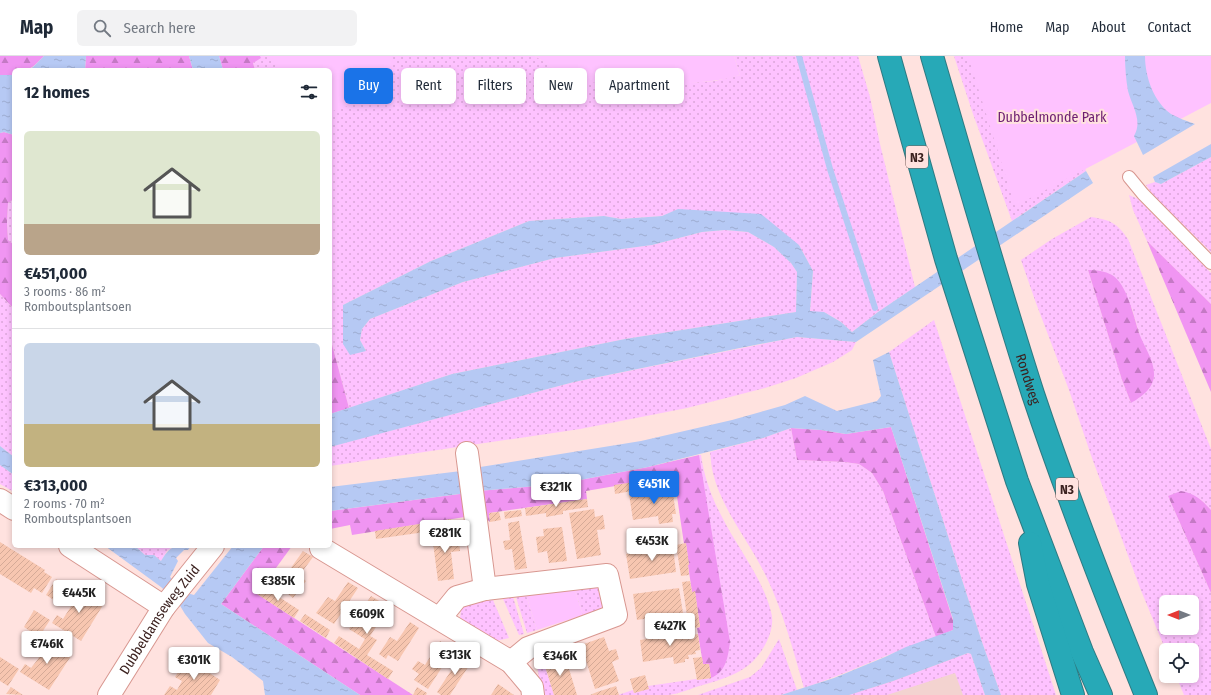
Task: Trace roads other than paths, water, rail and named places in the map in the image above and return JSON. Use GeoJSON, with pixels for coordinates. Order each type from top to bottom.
{"type":"FeatureCollection","features":[{"type":"Feature","properties":{"kind":"highway","name":"N3"},"geometry":{"type":"LineString","coordinates":[[889,56],[946,259],[1017,481],[1101,695]]}},
{"type":"Feature","properties":{"kind":"highway","name":"Rondweg"},"geometry":{"type":"LineString","coordinates":[[932,56],[997,279],[1034,394],[1073,508],[1107,600],[1146,695]]}},
{"type":"Feature","properties":{"kind":"highway","name":"N3"},"geometry":{"type":"LineString","coordinates":[[1017,481],[1038,584],[1073,695]]}},
{"type":"Feature","properties":{"kind":"street"},"geometry":{"type":"LineString","coordinates":[[468,458],[485,589]]}},
{"type":"Feature","properties":{"kind":"street"},"geometry":{"type":"LineString","coordinates":[[0,500],[12,508]]}},
{"type":"Feature","properties":{"kind":"street"},"geometry":{"type":"LineString","coordinates":[[74,548],[172,597]]}},
{"type":"Feature","properties":{"kind":"street","name":"Dubbeldamseweg Zuid"},"geometry":{"type":"LineString","coordinates":[[109,695],[172,597],[211,548]]}},
{"type":"Feature","properties":{"kind":"street"},"geometry":{"type":"LineString","coordinates":[[321,548],[440,618],[511,662],[532,687],[533,695]]}},
{"type":"Feature","properties":{"kind":"street"},"geometry":{"type":"LineString","coordinates":[[440,618],[457,597],[485,589],[607,575],[616,615],[528,648],[511,662]]}},
{"type":"Feature","properties":{"kind":"lane"},"geometry":{"type":"LineString","coordinates":[[1129,177],[1143,194],[1211,263]]}},
{"type":"Feature","properties":{"kind":"water"},"geometry":{"type":"Polygon","coordinates":[[[44,56],[86,56],[85,68],[31,68],[44,56]]]}},
{"type":"Feature","properties":{"kind":"water"},"geometry":{"type":"Polygon","coordinates":[[[189,56],[219,56],[222,68],[192,68],[189,56]]]}},
{"type":"Feature","properties":{"kind":"water"},"geometry":{"type":"Polygon","coordinates":[[[1125,56],[1145,56],[1145,64],[1149,80],[1155,96],[1160,103],[1171,114],[1195,124],[1143,155],[1134,136],[1137,119],[1128,91],[1125,56]]]}},
{"type":"Feature","properties":{"kind":"water"},"geometry":{"type":"Polygon","coordinates":[[[0,75],[12,75],[12,134],[4,132],[0,133],[0,75]]]}},
{"type":"Feature","properties":{"kind":"water"},"geometry":{"type":"Polygon","coordinates":[[[1211,144],[1211,157],[1161,184],[1155,182],[1153,177],[1211,144]]]}},
{"type":"Feature","properties":{"kind":"water"},"geometry":{"type":"Polygon","coordinates":[[[1086,171],[1093,183],[856,342],[797,337],[740,348],[574,382],[332,446],[332,413],[452,374],[625,339],[796,312],[797,272],[791,263],[774,247],[748,232],[725,230],[702,232],[652,245],[555,258],[463,282],[370,319],[362,329],[360,340],[366,351],[350,355],[343,344],[343,305],[431,261],[529,221],[604,216],[621,219],[662,216],[678,209],[761,214],[799,245],[813,271],[810,311],[824,312],[841,322],[852,332],[878,312],[1086,171]]]}},
{"type":"Feature","properties":{"kind":"water"},"geometry":{"type":"Polygon","coordinates":[[[889,352],[982,642],[1001,695],[985,695],[971,654],[968,653],[893,681],[849,695],[781,695],[834,678],[906,647],[953,630],[953,619],[891,427],[846,434],[821,430],[791,428],[763,438],[648,467],[559,484],[478,491],[474,468],[641,441],[732,420],[785,405],[805,396],[837,411],[877,401],[881,396],[873,360],[889,352]]]}},
{"type":"Feature","properties":{"kind":"water"},"geometry":{"type":"Polygon","coordinates":[[[0,446],[12,455],[12,474],[0,465],[0,446]]]}},
{"type":"Feature","properties":{"kind":"water"},"geometry":{"type":"Polygon","coordinates":[[[461,471],[467,493],[332,511],[332,487],[461,471]]]}},
{"type":"Feature","properties":{"kind":"water"},"geometry":{"type":"Polygon","coordinates":[[[108,548],[137,548],[145,555],[154,555],[161,561],[170,549],[190,548],[188,550],[184,550],[176,558],[178,561],[170,577],[187,593],[194,595],[231,548],[263,548],[221,604],[360,695],[265,695],[263,681],[232,657],[208,643],[179,604],[161,587],[108,548]]]}},
{"type":"Feature","properties":{"kind":"waterway"},"geometry":{"type":"LineString","coordinates":[[799,56],[830,169],[875,308]]}},
{"type":"Feature","properties":{"kind":"park label","name":"Dubbelmonde Park"},"geometry":{"type":"Point","coordinates":[1052,117]}}]}
